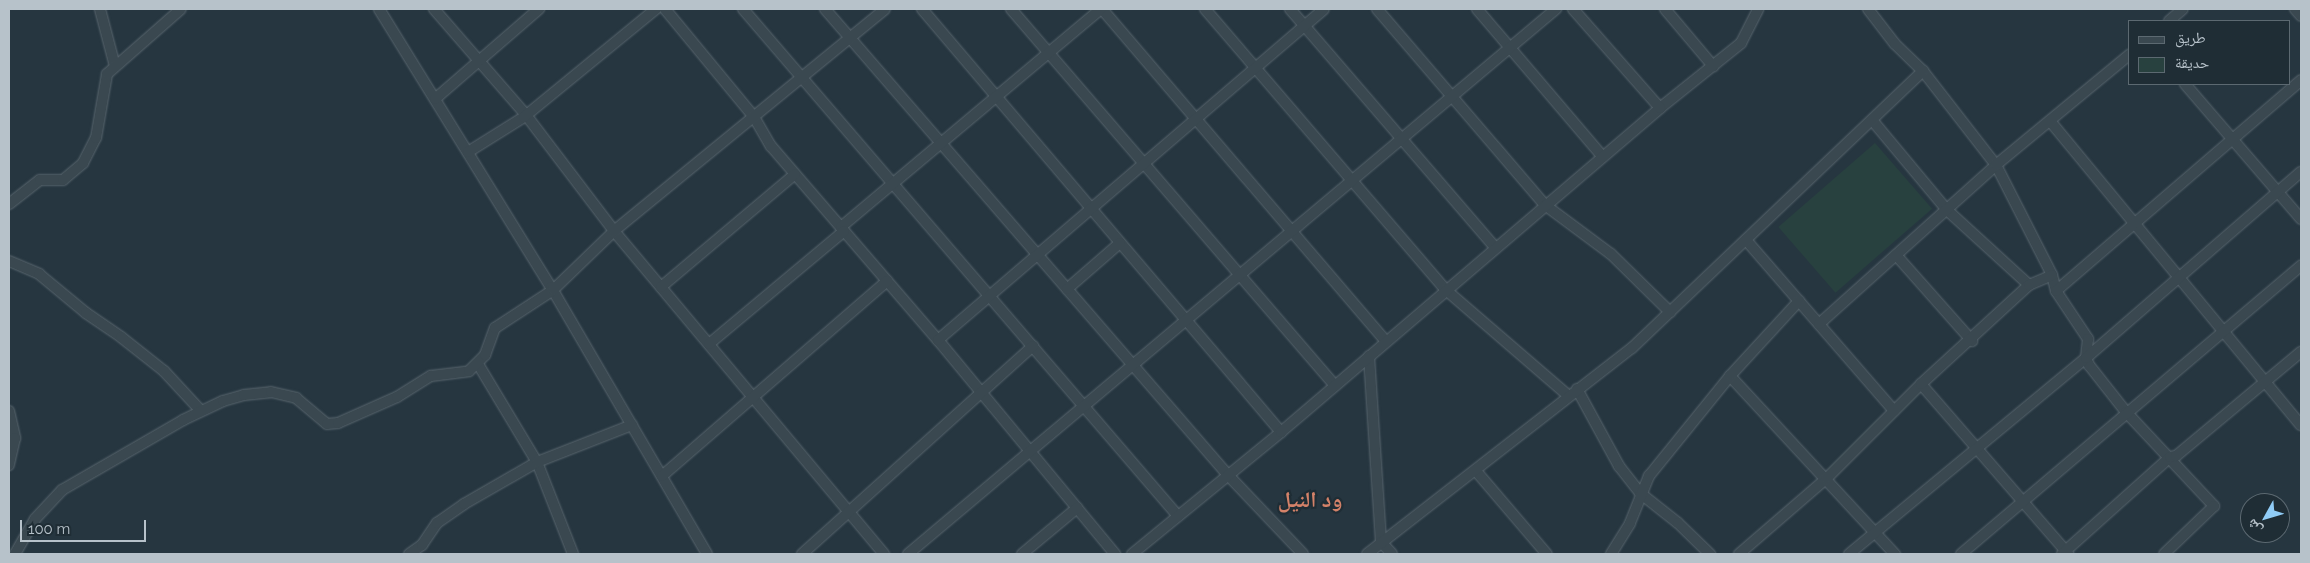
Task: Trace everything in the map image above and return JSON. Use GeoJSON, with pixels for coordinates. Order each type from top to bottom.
{"type":"FeatureCollection","features":[{"type":"Feature","properties":{"kind":"street"},"geometry":{"type":"LineString","coordinates":[[100,9],[115,66]]}},
{"type":"Feature","properties":{"kind":"street"},"geometry":{"type":"LineString","coordinates":[[9,204],[40,180],[63,180],[83,163],[96,138],[108,74],[181,9]]}},
{"type":"Feature","properties":{"kind":"street"},"geometry":{"type":"LineString","coordinates":[[380,9],[553,290],[707,554]]}},
{"type":"Feature","properties":{"kind":"street"},"geometry":{"type":"LineString","coordinates":[[434,9],[526,116],[614,231],[884,554]]}},
{"type":"Feature","properties":{"kind":"street"},"geometry":{"type":"LineString","coordinates":[[435,99],[539,9]]}},
{"type":"Feature","properties":{"kind":"street"},"geometry":{"type":"LineString","coordinates":[[468,152],[526,116],[656,9]]}},
{"type":"Feature","properties":{"kind":"street"},"geometry":{"type":"LineString","coordinates":[[665,9],[754,117],[771,146],[938,340],[1115,554]]}},
{"type":"Feature","properties":{"kind":"street"},"geometry":{"type":"LineString","coordinates":[[743,9],[894,182],[1178,516]]}},
{"type":"Feature","properties":{"kind":"street"},"geometry":{"type":"LineString","coordinates":[[826,9],[1228,475],[1302,554]]}},
{"type":"Feature","properties":{"kind":"street"},"geometry":{"type":"LineString","coordinates":[[15,554],[35,519],[62,490],[201,411],[244,395],[271,392],[296,398],[327,424],[338,423],[397,397],[431,376],[469,371],[478,364],[495,328],[553,290],[614,231],[885,9]]}},
{"type":"Feature","properties":{"kind":"street"},"geometry":{"type":"LineString","coordinates":[[922,9],[1281,432]]}},
{"type":"Feature","properties":{"kind":"street"},"geometry":{"type":"LineString","coordinates":[[1012,9],[1334,386]]}},
{"type":"Feature","properties":{"kind":"street"},"geometry":{"type":"LineString","coordinates":[[708,344],[894,182],[1102,9],[1386,342]]}},
{"type":"Feature","properties":{"kind":"street"},"geometry":{"type":"LineString","coordinates":[[1205,9],[1446,290],[1569,396]]}},
{"type":"Feature","properties":{"kind":"street"},"geometry":{"type":"LineString","coordinates":[[1290,9],[1495,247]]}},
{"type":"Feature","properties":{"kind":"street"},"geometry":{"type":"LineString","coordinates":[[938,340],[1324,9]]}},
{"type":"Feature","properties":{"kind":"street"},"geometry":{"type":"LineString","coordinates":[[1377,9],[1544,205],[1611,254],[1670,312]]}},
{"type":"Feature","properties":{"kind":"street"},"geometry":{"type":"LineString","coordinates":[[1477,9],[1603,157]]}},
{"type":"Feature","properties":{"kind":"street"},"geometry":{"type":"LineString","coordinates":[[908,554],[1556,9]]}},
{"type":"Feature","properties":{"kind":"street"},"geometry":{"type":"LineString","coordinates":[[1573,9],[1660,108]]}},
{"type":"Feature","properties":{"kind":"street"},"geometry":{"type":"LineString","coordinates":[[1665,9],[1713,66]]}},
{"type":"Feature","properties":{"kind":"street"},"geometry":{"type":"LineString","coordinates":[[1132,554],[1281,432],[1544,205],[1660,108],[1742,43],[1758,9]]}},
{"type":"Feature","properties":{"kind":"street"},"geometry":{"type":"LineString","coordinates":[[1868,9],[1895,44],[1924,71],[1996,165],[2052,275],[2056,291],[2088,339],[2086,358],[2126,412],[2214,506],[2164,554]]}},
{"type":"Feature","properties":{"kind":"street"},"geometry":{"type":"LineString","coordinates":[[2170,20],[2184,9]]}},
{"type":"Feature","properties":{"kind":"street"},"geometry":{"type":"LineString","coordinates":[[2295,9],[2301,16]]}},
{"type":"Feature","properties":{"kind":"street"},"geometry":{"type":"LineString","coordinates":[[1819,324],[1996,165],[2128,56]]}},
{"type":"Feature","properties":{"kind":"street"},"geometry":{"type":"LineString","coordinates":[[1366,554],[1476,471],[1577,389],[1632,348],[1924,71]]}},
{"type":"Feature","properties":{"kind":"street"},"geometry":{"type":"LineString","coordinates":[[2056,291],[2133,221],[2301,80]]}},
{"type":"Feature","properties":{"kind":"street"},"geometry":{"type":"LineString","coordinates":[[2186,85],[2301,219]]}},
{"type":"Feature","properties":{"kind":"street"},"geometry":{"type":"LineString","coordinates":[[1872,120],[1947,210],[2030,285]]}},
{"type":"Feature","properties":{"kind":"street"},"geometry":{"type":"LineString","coordinates":[[2050,121],[2301,425]]}},
{"type":"Feature","properties":{"kind":"street"},"geometry":{"type":"LineString","coordinates":[[1849,554],[2086,358],[2178,276],[2301,172]]}},
{"type":"Feature","properties":{"kind":"street"},"geometry":{"type":"LineString","coordinates":[[661,287],[795,174]]}},
{"type":"Feature","properties":{"kind":"street"},"geometry":{"type":"LineString","coordinates":[[1746,240],[1894,411]]}},
{"type":"Feature","properties":{"kind":"street"},"geometry":{"type":"LineString","coordinates":[[1067,289],[1120,243]]}},
{"type":"Feature","properties":{"kind":"street"},"geometry":{"type":"LineString","coordinates":[[1896,255],[1972,341]]}},
{"type":"Feature","properties":{"kind":"street"},"geometry":{"type":"LineString","coordinates":[[9,261],[39,274],[86,313],[121,337],[164,371],[201,411]]}},
{"type":"Feature","properties":{"kind":"street"},"geometry":{"type":"LineString","coordinates":[[1961,554],[2126,412],[2301,266]]}},
{"type":"Feature","properties":{"kind":"street"},"geometry":{"type":"LineString","coordinates":[[1739,554],[1826,479],[1921,384],[1972,341],[2030,285],[2052,275]]}},
{"type":"Feature","properties":{"kind":"street"},"geometry":{"type":"LineString","coordinates":[[662,476],[887,281]]}},
{"type":"Feature","properties":{"kind":"street"},"geometry":{"type":"LineString","coordinates":[[1611,554],[1630,523],[1640,493],[1649,476],[1730,376],[1799,301]]}},
{"type":"Feature","properties":{"kind":"street"},"geometry":{"type":"LineString","coordinates":[[802,554],[1033,346]]}},
{"type":"Feature","properties":{"kind":"street"},"geometry":{"type":"LineString","coordinates":[[1921,384],[2065,553],[2170,458],[2176,456],[2301,352]]}},
{"type":"Feature","properties":{"kind":"street"},"geometry":{"type":"LineString","coordinates":[[1369,356],[1381,542],[1392,554]]}},
{"type":"Feature","properties":{"kind":"street"},"geometry":{"type":"LineString","coordinates":[[478,364],[537,462],[573,554]]}},
{"type":"Feature","properties":{"kind":"street"},"geometry":{"type":"LineString","coordinates":[[1730,376],[1895,554]]}},
{"type":"Feature","properties":{"kind":"street"},"geometry":{"type":"LineString","coordinates":[[1577,389],[1619,466],[1640,493],[1678,523],[1710,554]]}},
{"type":"Feature","properties":{"kind":"street"},"geometry":{"type":"LineString","coordinates":[[9,411],[15,438],[9,465]]}},
{"type":"Feature","properties":{"kind":"street"},"geometry":{"type":"LineString","coordinates":[[409,554],[422,545],[437,523],[537,462],[632,425]]}},
{"type":"Feature","properties":{"kind":"street"},"geometry":{"type":"LineString","coordinates":[[1476,471],[1547,554]]}},
{"type":"Feature","properties":{"kind":"street"},"geometry":{"type":"LineString","coordinates":[[1022,554],[1077,508]]}},
{"type":"Feature","properties":{"kind":"green space"},"geometry":{"type":"Polygon","coordinates":[[[1875,143],[1932,209],[1835,293],[1778,227],[1875,143]]]}},
{"type":"Feature","properties":{"kind":"district","name":"ود النيل"},"geometry":{"type":"Point","coordinates":[1310,500]}}]}
